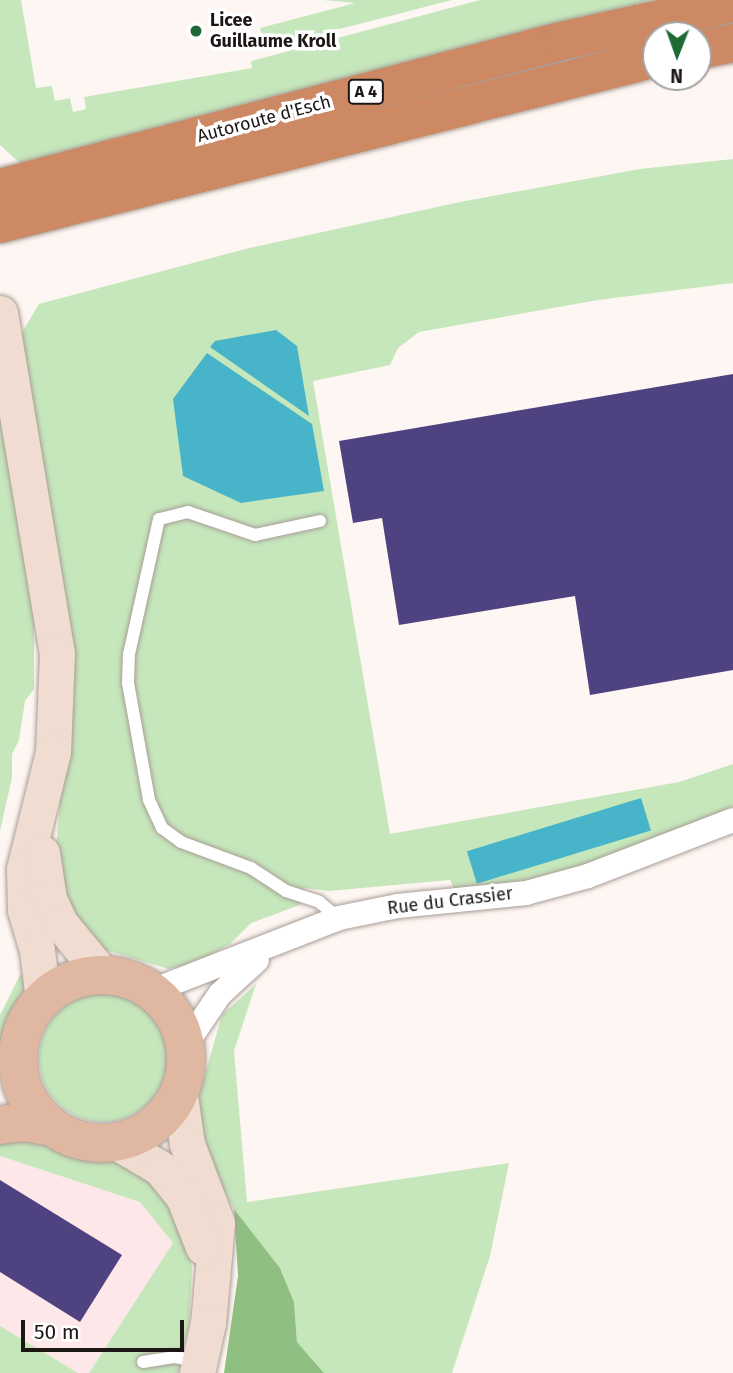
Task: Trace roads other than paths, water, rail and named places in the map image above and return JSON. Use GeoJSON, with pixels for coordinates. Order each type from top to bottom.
{"type":"FeatureCollection","features":[{"type":"Feature","properties":{"kind":"highway","name":"Autoroute d'Esch"},"geometry":{"type":"LineString","coordinates":[[0,188],[548,45],[733,3]]}},
{"type":"Feature","properties":{"kind":"highway"},"geometry":{"type":"LineString","coordinates":[[712,47],[733,43]]}},
{"type":"Feature","properties":{"kind":"highway","name":"Autoroute d'Esch"},"geometry":{"type":"LineString","coordinates":[[0,224],[642,62]]}},
{"type":"Feature","properties":{"kind":"main road"},"geometry":{"type":"LineString","coordinates":[[0,313],[57,653],[54,752],[24,869],[24,896],[43,1000]]}},
{"type":"Feature","properties":{"kind":"main road"},"geometry":{"type":"LineString","coordinates":[[38,807],[49,899],[60,923],[103,975]]}},
{"type":"Feature","properties":{"kind":"main road"},"geometry":{"type":"LineString","coordinates":[[198,1367],[208,1323],[217,1223],[187,1144],[180,1095],[187,1070],[186,1044],[179,1024],[152,991],[137,982],[103,975],[60,986],[43,1000],[21,1035],[9,1065],[33,1108],[52,1127],[72,1139],[118,1143],[160,1168],[183,1196],[212,1277]]}},
{"type":"Feature","properties":{"kind":"main road"},"geometry":{"type":"LineString","coordinates":[[118,1143],[154,1125],[180,1095]]}},
{"type":"Feature","properties":{"kind":"main road"},"geometry":{"type":"LineString","coordinates":[[0,1125],[24,1122],[52,1127]]}},
{"type":"Feature","properties":{"kind":"street","name":"Rue du Crassier"},"geometry":{"type":"LineString","coordinates":[[285,941],[339,918],[398,906],[526,893],[588,876],[733,820]]}},
{"type":"Feature","properties":{"kind":"street"},"geometry":{"type":"LineString","coordinates":[[152,991],[285,941]]}},
{"type":"Feature","properties":{"kind":"street"},"geometry":{"type":"LineString","coordinates":[[186,1044],[220,994],[250,965],[285,941]]}},
{"type":"Feature","properties":{"kind":"lane"},"geometry":{"type":"LineString","coordinates":[[320,521],[255,535],[188,512],[159,519],[129,654],[128,683],[147,789],[162,828],[181,842],[251,868],[286,891],[319,902],[339,918]]}},
{"type":"Feature","properties":{"kind":"lane"},"geometry":{"type":"LineString","coordinates":[[143,1362],[174,1357],[198,1367]]}},
{"type":"Feature","properties":{"kind":"water"},"geometry":{"type":"Polygon","coordinates":[[[276,330],[297,346],[309,416],[210,347],[215,341],[276,330]]]}},
{"type":"Feature","properties":{"kind":"water"},"geometry":{"type":"Polygon","coordinates":[[[207,353],[312,424],[324,491],[241,503],[183,476],[173,399],[207,353]]]}},
{"type":"Feature","properties":{"kind":"water"},"geometry":{"type":"Polygon","coordinates":[[[641,798],[651,831],[477,884],[467,851],[641,798]]]}},
{"type":"Feature","properties":{"kind":"place","name":"Licee Guillaume Kroll"},"geometry":{"type":"Point","coordinates":[196,31]}}]}
